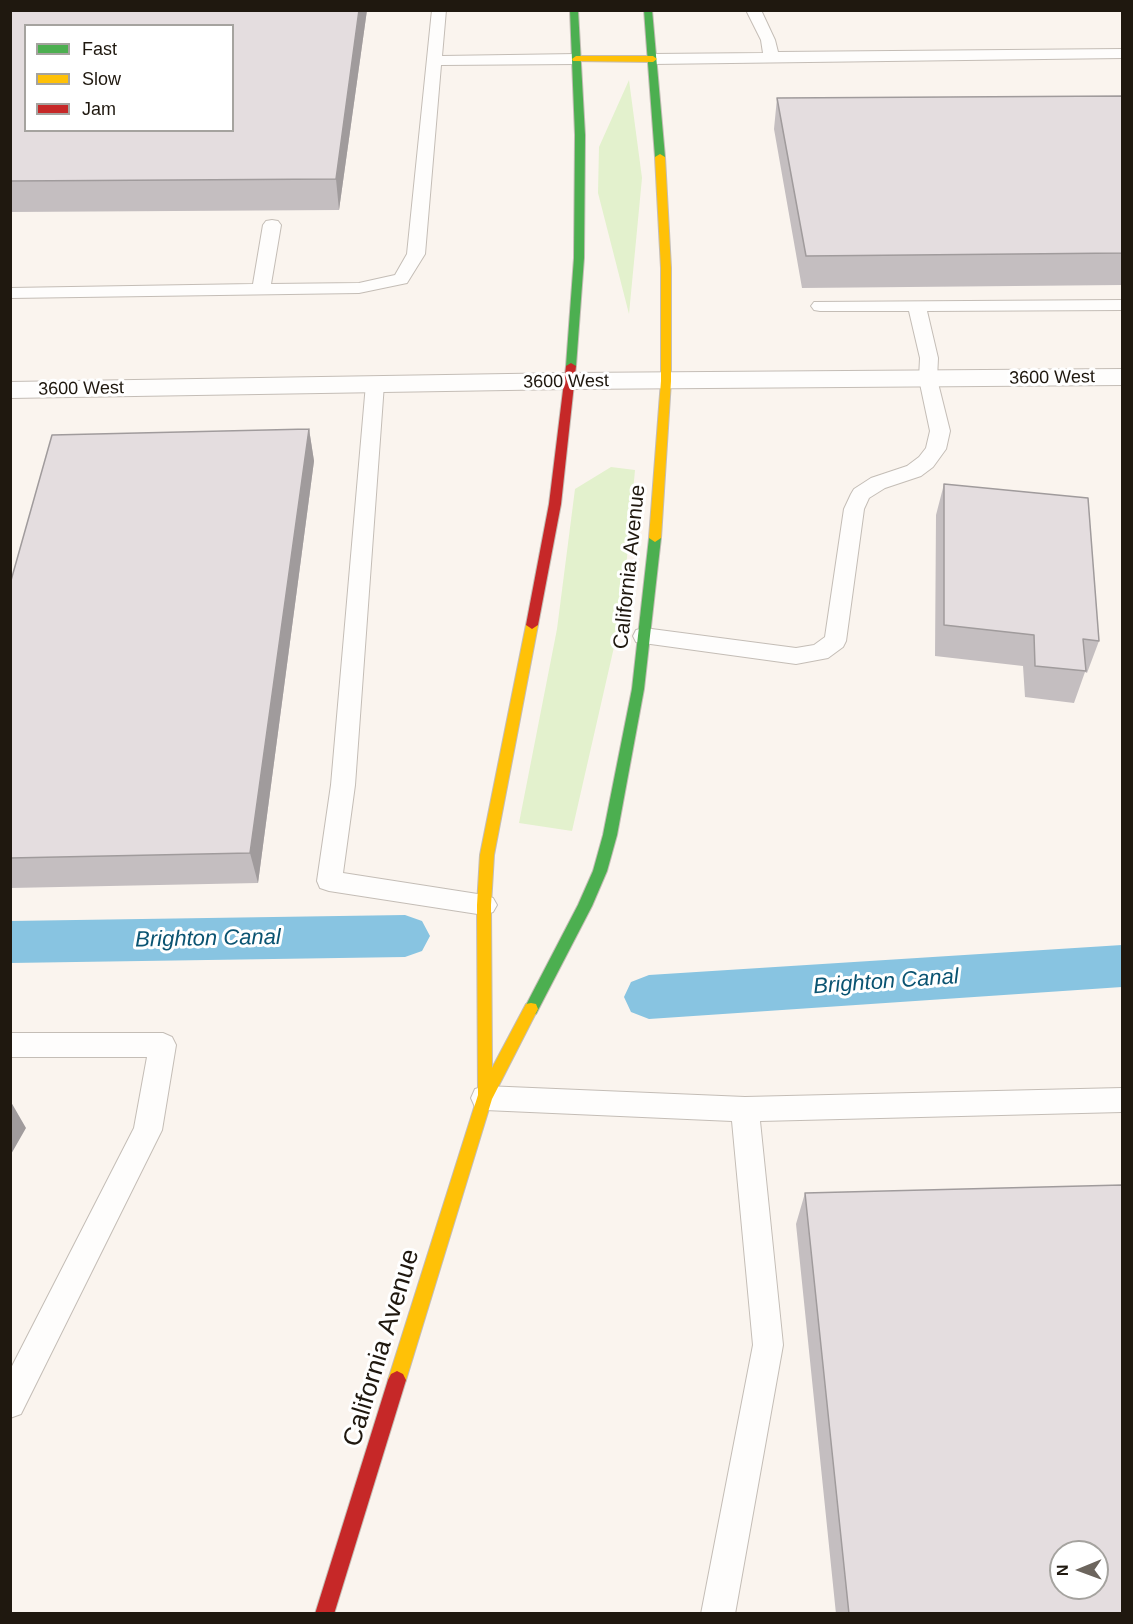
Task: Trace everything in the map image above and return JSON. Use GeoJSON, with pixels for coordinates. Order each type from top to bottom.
{"type":"FeatureCollection","features":[{"type":"Feature","properties":{"kind":"main road","name":"California Avenue"},"geometry":{"type":"LineString","coordinates":[[485,1098],[484,905],[487,855],[555,504],[570,381],[579,258],[580,135],[574,10]]}},
{"type":"Feature","properties":{"kind":"main road","name":"California Avenue"},"geometry":{"type":"LineString","coordinates":[[324,1614],[485,1098],[585,906],[600,871],[610,835],[634,711],[644,636],[661,466],[666,381],[664,222],[648,10]]}},
{"type":"Feature","properties":{"kind":"main road"},"geometry":{"type":"LineString","coordinates":[[576,59],[653,59]]}},
{"type":"Feature","properties":{"kind":"street","name":"3600 West"},"geometry":{"type":"LineString","coordinates":[[10,390],[570,381],[1122,377]]}},
{"type":"Feature","properties":{"kind":"lane"},"geometry":{"type":"LineString","coordinates":[[10,293],[359,288],[401,279],[416,254],[439,10]]}},
{"type":"Feature","properties":{"kind":"lane"},"geometry":{"type":"LineString","coordinates":[[753,10],[768,40],[772,57]]}},
{"type":"Feature","properties":{"kind":"lane"},"geometry":{"type":"LineString","coordinates":[[653,59],[1122,54]]}},
{"type":"Feature","properties":{"kind":"lane"},"geometry":{"type":"LineString","coordinates":[[435,61],[576,59]]}},
{"type":"Feature","properties":{"kind":"lane"},"geometry":{"type":"LineString","coordinates":[[261,289],[272,225]]}},
{"type":"Feature","properties":{"kind":"lane"},"geometry":{"type":"LineString","coordinates":[[820,306],[1122,305]]}},
{"type":"Feature","properties":{"kind":"lane"},"geometry":{"type":"LineString","coordinates":[[644,636],[796,656],[820,652],[835,641],[854,509],[861,494],[878,483],[914,471],[926,462],[936,449],[940,431],[928,379],[929,358],[918,306]]}},
{"type":"Feature","properties":{"kind":"lane"},"geometry":{"type":"LineString","coordinates":[[375,384],[343,784],[329,881],[484,905]]}},
{"type":"Feature","properties":{"kind":"lane"},"geometry":{"type":"LineString","coordinates":[[10,1045],[163,1045],[148,1130],[10,1403]]}},
{"type":"Feature","properties":{"kind":"lane"},"geometry":{"type":"LineString","coordinates":[[485,1098],[745,1109],[1122,1100]]}},
{"type":"Feature","properties":{"kind":"lane"},"geometry":{"type":"LineString","coordinates":[[718,1614],[768,1345],[745,1109]]}},
{"type":"Feature","properties":{"kind":"green space"},"geometry":{"type":"Polygon","coordinates":[[[629,80],[642,178],[629,314],[598,193],[599,147],[629,80]]]}},
{"type":"Feature","properties":{"kind":"green space"},"geometry":{"type":"Polygon","coordinates":[[[611,467],[635,470],[622,612],[572,831],[519,823],[557,629],[575,489],[611,467]]]}},
{"type":"Feature","properties":{"kind":"building"},"geometry":{"type":"Polygon","coordinates":[[[10,10],[359,10],[336,179],[10,181],[10,10]]]}},
{"type":"Feature","properties":{"kind":"building"},"geometry":{"type":"Polygon","coordinates":[[[1122,96],[1122,253],[806,256],[777,98],[1122,96]]]}},
{"type":"Feature","properties":{"kind":"building"},"geometry":{"type":"Polygon","coordinates":[[[309,429],[250,853],[10,858],[10,584],[52,435],[309,429]]]}},
{"type":"Feature","properties":{"kind":"building"},"geometry":{"type":"Polygon","coordinates":[[[944,484],[1088,498],[1099,641],[1083,639],[1086,671],[1035,666],[1034,635],[944,625],[944,484]]]}},
{"type":"Feature","properties":{"kind":"building"},"geometry":{"type":"Polygon","coordinates":[[[1122,1185],[1122,1614],[849,1614],[805,1193],[1122,1185]]]}},
{"type":"Feature","properties":{"kind":"waterway","name":"Brighton Canal"},"geometry":{"type":"LineString","coordinates":[[10,942],[405,936]]}},
{"type":"Feature","properties":{"kind":"waterway","name":"Brighton Canal"},"geometry":{"type":"LineString","coordinates":[[649,997],[1122,966]]}},
{"type":"Feature","properties":{"kind":"traffic: fast"},"geometry":{"type":"LineString","coordinates":[[571,366],[579,258],[580,135],[574,10]]}},
{"type":"Feature","properties":{"kind":"traffic: fast"},"geometry":{"type":"LineString","coordinates":[[648,10],[660,157]]}},
{"type":"Feature","properties":{"kind":"traffic: fast"},"geometry":{"type":"LineString","coordinates":[[531,1009],[585,906],[600,871],[610,835],[638,689],[655,538]]}},
{"type":"Feature","properties":{"kind":"traffic: slow"},"geometry":{"type":"LineString","coordinates":[[576,59],[653,59]]}},
{"type":"Feature","properties":{"kind":"traffic: slow"},"geometry":{"type":"LineString","coordinates":[[655,538],[666,381],[666,268],[660,157]]}},
{"type":"Feature","properties":{"kind":"traffic: slow"},"geometry":{"type":"LineString","coordinates":[[485,1093],[484,905],[487,855],[532,625]]}},
{"type":"Feature","properties":{"kind":"traffic: slow"},"geometry":{"type":"LineString","coordinates":[[397,1380],[485,1098],[531,1009]]}},
{"type":"Feature","properties":{"kind":"traffic: jam"},"geometry":{"type":"LineString","coordinates":[[532,625],[555,504],[571,366]]}},
{"type":"Feature","properties":{"kind":"traffic: jam"},"geometry":{"type":"LineString","coordinates":[[324,1614],[397,1380]]}}]}
